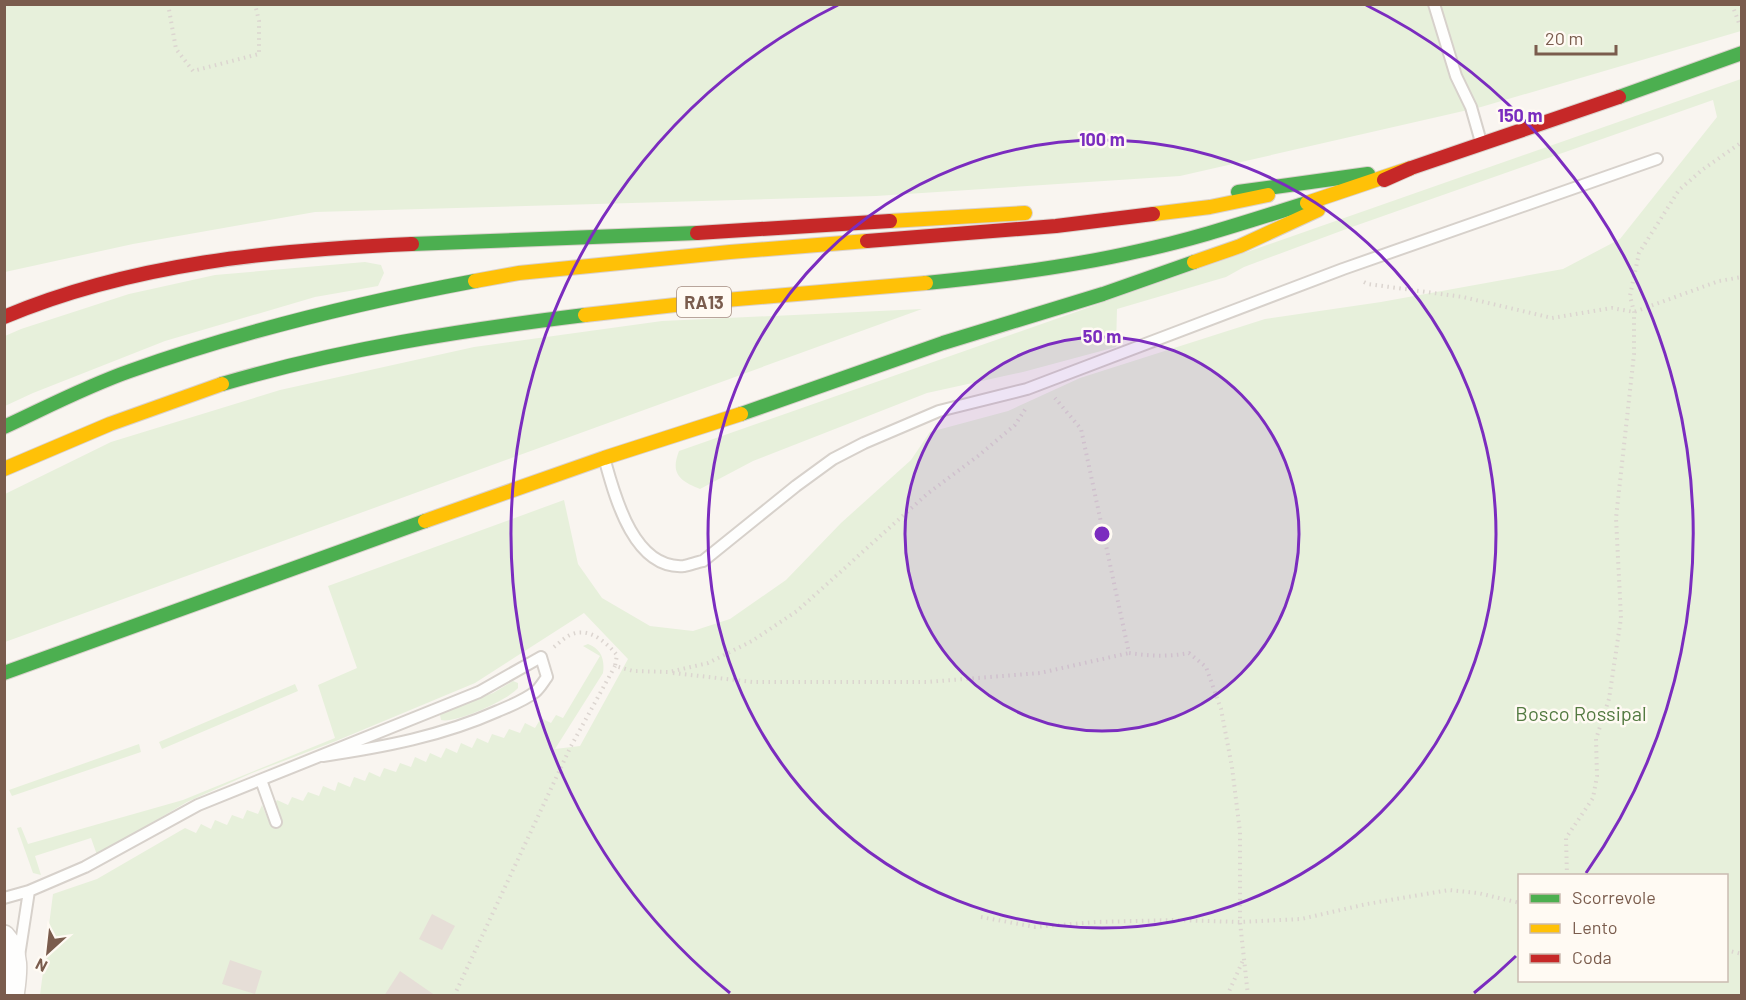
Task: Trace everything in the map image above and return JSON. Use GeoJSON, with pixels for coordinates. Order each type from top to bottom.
{"type":"FeatureCollection","features":[{"type":"Feature","properties":{"kind":"main road"},"geometry":{"type":"LineString","coordinates":[[4,673],[604,458],[768,405],[943,343],[1103,294],[1240,246],[1411,168],[1742,53]]}},
{"type":"Feature","properties":{"kind":"main road"},"geometry":{"type":"LineString","coordinates":[[1072,210],[1230,194],[1411,168]]}},
{"type":"Feature","properties":{"kind":"main road"},"geometry":{"type":"LineString","coordinates":[[4,427],[127,372],[238,335],[432,289],[531,272],[741,251],[1056,226],[1186,210],[1411,168]]}},
{"type":"Feature","properties":{"kind":"main road","name":"RA13"},"geometry":{"type":"LineString","coordinates":[[4,469],[169,402],[288,366],[385,345],[544,320],[643,308],[1013,272],[1128,254],[1300,206],[1411,168]]}},
{"type":"Feature","properties":{"kind":"main road"},"geometry":{"type":"LineString","coordinates":[[4,316],[80,289],[152,271],[245,256],[389,245],[622,236],[1037,212]]}},
{"type":"Feature","properties":{"kind":"street"},"geometry":{"type":"LineString","coordinates":[[4,936],[11,943],[17,967],[13,996]]}},
{"type":"Feature","properties":{"kind":"lane"},"geometry":{"type":"LineString","coordinates":[[1434,4],[1456,76],[1471,107],[1482,145]]}},
{"type":"Feature","properties":{"kind":"lane"},"geometry":{"type":"LineString","coordinates":[[604,458],[617,505],[632,534],[654,557],[669,564],[684,566],[703,561],[796,486],[833,459],[864,442],[939,411],[1027,388],[1343,269],[1657,159]]}},
{"type":"Feature","properties":{"kind":"lane"},"geometry":{"type":"LineString","coordinates":[[4,898],[29,891],[85,867],[198,805],[479,692],[541,657],[547,677],[535,692],[516,703],[463,725],[428,736],[375,748],[323,756]]}},
{"type":"Feature","properties":{"kind":"lane"},"geometry":{"type":"LineString","coordinates":[[261,780],[276,822]]}},
{"type":"Feature","properties":{"kind":"lane"},"geometry":{"type":"LineString","coordinates":[[17,967],[29,891]]}},
{"type":"Feature","properties":{"kind":"path"},"geometry":{"type":"LineString","coordinates":[[168,4],[176,49],[193,71],[259,54],[259,21],[255,4]]}},
{"type":"Feature","properties":{"kind":"path"},"geometry":{"type":"LineString","coordinates":[[1732,4],[1742,30]]}},
{"type":"Feature","properties":{"kind":"path"},"geometry":{"type":"LineString","coordinates":[[1567,874],[1566,838],[1593,798],[1597,777],[1596,739],[1609,699],[1621,618],[1616,519],[1634,354],[1634,312],[1630,296],[1639,253],[1679,190],[1702,170],[1742,142]]}},
{"type":"Feature","properties":{"kind":"path"},"geometry":{"type":"LineString","coordinates":[[1343,269],[1368,284],[1463,297],[1552,318],[1612,308],[1634,312],[1719,281],[1742,277]]}},
{"type":"Feature","properties":{"kind":"path"},"geometry":{"type":"LineString","coordinates":[[1042,382],[1081,429],[1129,653]]}},
{"type":"Feature","properties":{"kind":"path"},"geometry":{"type":"LineString","coordinates":[[669,672],[708,663],[752,641],[796,611],[927,494],[1015,425],[1026,410],[1027,388]]}},
{"type":"Feature","properties":{"kind":"path"},"geometry":{"type":"LineString","coordinates":[[454,996],[570,748],[615,666],[617,655],[598,638],[589,633],[579,632],[569,635],[541,657]]}},
{"type":"Feature","properties":{"kind":"path"},"geometry":{"type":"LineString","coordinates":[[615,666],[633,671],[669,672],[753,682],[927,682],[1040,673],[1129,653],[1155,657],[1189,653],[1206,667],[1221,709],[1232,767],[1240,832],[1240,922],[1248,996]]}},
{"type":"Feature","properties":{"kind":"path"},"geometry":{"type":"LineString","coordinates":[[981,917],[1035,927],[1096,922],[1175,920],[1240,922],[1301,919],[1367,904],[1449,890],[1478,893],[1518,903]]}},
{"type":"Feature","properties":{"kind":"path"},"geometry":{"type":"LineString","coordinates":[[1227,996],[1245,957]]}},
{"type":"Feature","properties":{"kind":"green space"},"geometry":{"type":"Polygon","coordinates":[[[5,5],[1741,5],[1741,31],[1481,107],[1180,176],[876,196],[315,212],[133,244],[5,272],[5,5]]]}},
{"type":"Feature","properties":{"kind":"green space","name":"Bosco Rossipal"},"geometry":{"type":"Polygon","coordinates":[[[1741,79],[1741,995],[40,995],[53,894],[97,879],[185,828],[196,833],[201,824],[211,829],[215,820],[227,825],[232,815],[243,819],[247,810],[258,814],[262,805],[270,824],[282,820],[275,803],[277,800],[288,805],[292,797],[303,801],[308,792],[319,796],[323,786],[335,791],[338,782],[350,787],[354,777],[365,781],[369,772],[380,777],[384,768],[396,772],[400,763],[411,767],[415,757],[426,762],[430,753],[441,758],[446,748],[457,753],[461,743],[472,748],[477,738],[488,743],[492,734],[504,738],[509,729],[520,733],[525,723],[535,728],[541,718],[551,723],[556,715],[563,718],[600,656],[583,646],[588,644],[601,655],[603,673],[555,749],[580,746],[628,659],[584,613],[475,683],[252,773],[187,802],[97,855],[91,838],[35,856],[41,875],[33,873],[17,828],[21,827],[28,844],[183,800],[335,738],[318,685],[357,668],[328,586],[564,500],[578,564],[602,598],[650,626],[693,631],[730,619],[786,580],[841,523],[911,460],[930,432],[1008,411],[1080,378],[1265,319],[1381,302],[1563,269],[1620,239],[1717,117],[1713,100],[1349,228],[1244,267],[1226,277],[1117,309],[1116,347],[1023,372],[927,393],[753,461],[700,489],[682,480],[676,471],[679,451],[1741,79]]]}},
{"type":"Feature","properties":{"kind":"green space"},"geometry":{"type":"Polygon","coordinates":[[[365,262],[381,265],[384,273],[378,286],[315,297],[165,341],[5,406],[5,336],[21,329],[129,294],[215,275],[365,262]]]}},
{"type":"Feature","properties":{"kind":"green space"},"geometry":{"type":"Polygon","coordinates":[[[922,309],[5,642],[5,494],[111,442],[280,390],[474,347],[662,321],[922,309]]]}},
{"type":"Feature","properties":{"kind":"green space"},"geometry":{"type":"Polygon","coordinates":[[[513,681],[518,683],[518,688],[504,699],[469,715],[441,720],[442,712],[493,693],[513,681]]]}},
{"type":"Feature","properties":{"kind":"green space"},"geometry":{"type":"Polygon","coordinates":[[[295,684],[298,691],[162,749],[159,742],[295,684]]]}},
{"type":"Feature","properties":{"kind":"green space"},"geometry":{"type":"Polygon","coordinates":[[[139,744],[141,752],[12,796],[9,790],[139,744]]]}},
{"type":"Feature","properties":{"kind":"building"},"geometry":{"type":"Polygon","coordinates":[[[432,914],[455,926],[442,950],[419,939],[432,914]]]}},
{"type":"Feature","properties":{"kind":"building"},"geometry":{"type":"Polygon","coordinates":[[[230,960],[262,971],[255,994],[222,984],[230,960]]]}},
{"type":"Feature","properties":{"kind":"building"},"geometry":{"type":"Polygon","coordinates":[[[400,971],[436,996],[384,996],[400,971]]]}},
{"type":"Feature","properties":{"kind":"traffic: fast"},"geometry":{"type":"LineString","coordinates":[[1619,97],[1742,53]]}},
{"type":"Feature","properties":{"kind":"traffic: fast"},"geometry":{"type":"LineString","coordinates":[[1238,192],[1368,174]]}},
{"type":"Feature","properties":{"kind":"traffic: fast"},"geometry":{"type":"LineString","coordinates":[[926,283],[1034,270],[1113,257],[1203,235],[1307,203]]}},
{"type":"Feature","properties":{"kind":"traffic: fast"},"geometry":{"type":"LineString","coordinates":[[412,244],[697,233]]}},
{"type":"Feature","properties":{"kind":"traffic: fast"},"geometry":{"type":"LineString","coordinates":[[741,414],[943,343],[1103,294],[1194,262]]}},
{"type":"Feature","properties":{"kind":"traffic: fast"},"geometry":{"type":"LineString","coordinates":[[4,427],[114,377],[215,343],[344,309],[475,281]]}},
{"type":"Feature","properties":{"kind":"traffic: fast"},"geometry":{"type":"LineString","coordinates":[[222,384],[311,361],[402,342],[585,315]]}},
{"type":"Feature","properties":{"kind":"traffic: fast"},"geometry":{"type":"LineString","coordinates":[[4,673],[425,521]]}},
{"type":"Feature","properties":{"kind":"traffic: slow"},"geometry":{"type":"LineString","coordinates":[[1307,203],[1411,168]]}},
{"type":"Feature","properties":{"kind":"traffic: slow"},"geometry":{"type":"LineString","coordinates":[[1153,214],[1210,207],[1268,195]]}},
{"type":"Feature","properties":{"kind":"traffic: slow"},"geometry":{"type":"LineString","coordinates":[[1194,262],[1240,246],[1318,210]]}},
{"type":"Feature","properties":{"kind":"traffic: slow"},"geometry":{"type":"LineString","coordinates":[[890,221],[1025,213]]}},
{"type":"Feature","properties":{"kind":"traffic: slow"},"geometry":{"type":"LineString","coordinates":[[475,281],[519,273],[867,241]]}},
{"type":"Feature","properties":{"kind":"traffic: slow"},"geometry":{"type":"LineString","coordinates":[[585,315],[702,302],[926,283]]}},
{"type":"Feature","properties":{"kind":"traffic: slow"},"geometry":{"type":"LineString","coordinates":[[4,469],[110,424],[222,384]]}},
{"type":"Feature","properties":{"kind":"traffic: slow"},"geometry":{"type":"LineString","coordinates":[[425,521],[604,458],[741,414]]}},
{"type":"Feature","properties":{"kind":"traffic: jam"},"geometry":{"type":"LineString","coordinates":[[1384,180],[1411,168],[1619,97]]}},
{"type":"Feature","properties":{"kind":"traffic: jam"},"geometry":{"type":"LineString","coordinates":[[867,241],[1056,226],[1153,214]]}},
{"type":"Feature","properties":{"kind":"traffic: jam"},"geometry":{"type":"LineString","coordinates":[[697,233],[890,221]]}},
{"type":"Feature","properties":{"kind":"traffic: jam"},"geometry":{"type":"LineString","coordinates":[[4,317],[102,284],[153,272],[256,255],[412,244]]}}]}
